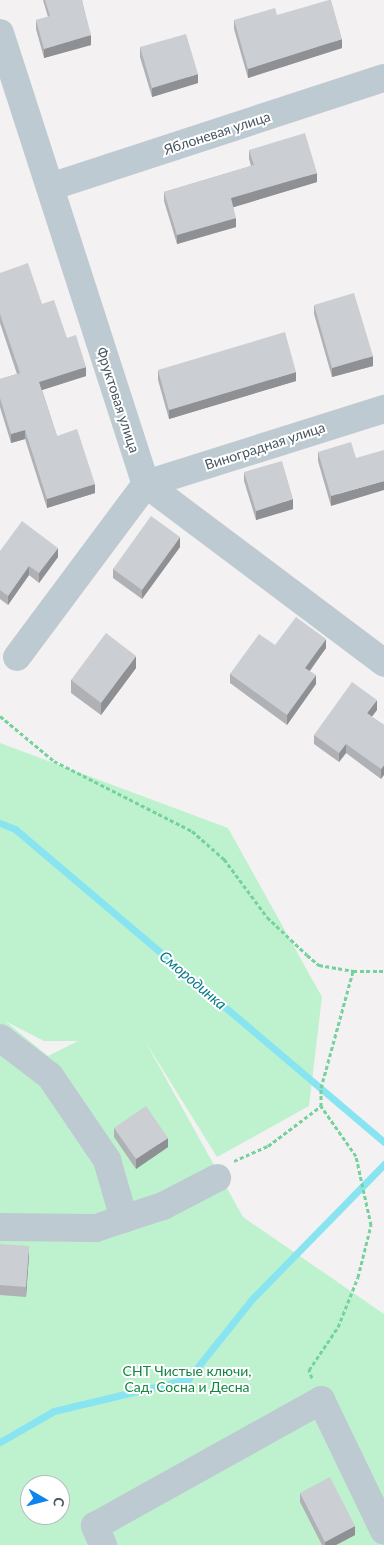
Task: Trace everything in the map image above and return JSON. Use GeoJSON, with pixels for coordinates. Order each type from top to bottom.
{"type":"FeatureCollection","features":[{"type":"Feature","properties":{"kind":"street","name":"Фруктовая улица"},"geometry":{"type":"LineString","coordinates":[[0,32],[146,484]]}},
{"type":"Feature","properties":{"kind":"street","name":"Яблоневая улица"},"geometry":{"type":"LineString","coordinates":[[50,187],[384,78]]}},
{"type":"Feature","properties":{"kind":"street","name":"Виноградная улица"},"geometry":{"type":"LineString","coordinates":[[146,484],[384,409]]}},
{"type":"Feature","properties":{"kind":"street"},"geometry":{"type":"LineString","coordinates":[[17,657],[146,484],[384,663]]}},
{"type":"Feature","properties":{"kind":"street"},"geometry":{"type":"LineString","coordinates":[[0,1038],[55,1084],[107,1160],[124,1218]]}},
{"type":"Feature","properties":{"kind":"street"},"geometry":{"type":"LineString","coordinates":[[0,1227],[96,1228],[163,1206],[216,1178]]}},
{"type":"Feature","properties":{"kind":"street"},"geometry":{"type":"LineString","coordinates":[[104,1545],[95,1526],[321,1400],[384,1532]]}},
{"type":"Feature","properties":{"kind":"path"},"geometry":{"type":"LineString","coordinates":[[0,716],[54,761],[192,831],[224,860],[267,917],[319,965],[352,972],[384,971]]}},
{"type":"Feature","properties":{"kind":"path"},"geometry":{"type":"LineString","coordinates":[[321,1400],[309,1370],[338,1327],[358,1277],[371,1225],[356,1156],[321,1106],[321,1088],[352,972]]}},
{"type":"Feature","properties":{"kind":"path"},"geometry":{"type":"LineString","coordinates":[[216,1178],[228,1164],[268,1146],[321,1106]]}},
{"type":"Feature","properties":{"kind":"green space","name":"СНТ Чистые ключи, Сад, Сосна и Десна"},"geometry":{"type":"Polygon","coordinates":[[[0,743],[228,828],[322,997],[309,1106],[217,1157],[145,1041],[243,1217],[384,1314],[384,1545],[0,1545],[0,743]],[[5,1021],[48,1056],[78,1041],[44,1041],[5,1021]]]}},
{"type":"Feature","properties":{"kind":"building"},"geometry":{"type":"Polygon","coordinates":[[[45,0],[82,0],[91,35],[44,49],[36,20],[50,16],[45,0]]]}},
{"type":"Feature","properties":{"kind":"building"},"geometry":{"type":"Polygon","coordinates":[[[331,0],[342,39],[248,69],[234,20],[275,8],[277,15],[331,0]]]}},
{"type":"Feature","properties":{"kind":"building"},"geometry":{"type":"Polygon","coordinates":[[[186,34],[198,74],[152,88],[140,47],[186,34]]]}},
{"type":"Feature","properties":{"kind":"building"},"geometry":{"type":"Polygon","coordinates":[[[305,133],[317,173],[231,198],[236,218],[177,235],[164,192],[254,165],[249,150],[305,133]]]}},
{"type":"Feature","properties":{"kind":"building"},"geometry":{"type":"Polygon","coordinates":[[[28,263],[42,304],[54,300],[67,338],[76,335],[86,367],[39,382],[57,436],[77,429],[95,484],[47,499],[25,430],[11,434],[0,398],[0,379],[20,373],[0,314],[0,273],[28,263]]]}},
{"type":"Feature","properties":{"kind":"building"},"geometry":{"type":"Polygon","coordinates":[[[354,293],[373,356],[332,368],[314,305],[354,293]]]}},
{"type":"Feature","properties":{"kind":"building"},"geometry":{"type":"Polygon","coordinates":[[[285,332],[296,372],[169,410],[158,370],[285,332]]]}},
{"type":"Feature","properties":{"kind":"building"},"geometry":{"type":"Polygon","coordinates":[[[351,442],[356,458],[384,450],[384,481],[331,496],[318,452],[351,442]]]}},
{"type":"Feature","properties":{"kind":"building"},"geometry":{"type":"Polygon","coordinates":[[[282,461],[293,499],[256,511],[244,472],[282,461]]]}},
{"type":"Feature","properties":{"kind":"building"},"geometry":{"type":"Polygon","coordinates":[[[151,516],[180,537],[142,590],[113,569],[151,516]]]}},
{"type":"Feature","properties":{"kind":"building"},"geometry":{"type":"Polygon","coordinates":[[[22,521],[58,548],[39,573],[29,566],[8,596],[0,590],[0,551],[22,521]]]}},
{"type":"Feature","properties":{"kind":"building"},"geometry":{"type":"Polygon","coordinates":[[[296,617],[326,639],[305,668],[316,675],[287,715],[230,674],[259,634],[275,645],[296,617]]]}},
{"type":"Feature","properties":{"kind":"building"},"geometry":{"type":"Polygon","coordinates":[[[106,633],[136,656],[101,703],[71,680],[106,633]]]}},
{"type":"Feature","properties":{"kind":"building"},"geometry":{"type":"Polygon","coordinates":[[[352,682],[377,700],[367,713],[384,725],[384,765],[381,769],[346,744],[339,753],[314,735],[352,682]]]}},
{"type":"Feature","properties":{"kind":"building"},"geometry":{"type":"Polygon","coordinates":[[[146,1106],[168,1138],[136,1159],[114,1128],[146,1106]]]}},
{"type":"Feature","properties":{"kind":"building"},"geometry":{"type":"Polygon","coordinates":[[[0,1244],[29,1246],[26,1287],[0,1285],[0,1244]]]}},
{"type":"Feature","properties":{"kind":"building"},"geometry":{"type":"Polygon","coordinates":[[[330,1477],[355,1526],[325,1542],[300,1493],[330,1477]]]}},
{"type":"Feature","properties":{"kind":"waterway","name":"Смородинка"},"geometry":{"type":"LineString","coordinates":[[0,823],[15,829],[384,1142]]}},
{"type":"Feature","properties":{"kind":"waterway"},"geometry":{"type":"LineString","coordinates":[[0,1442],[54,1411],[188,1379],[252,1299],[384,1164]]}}]}
